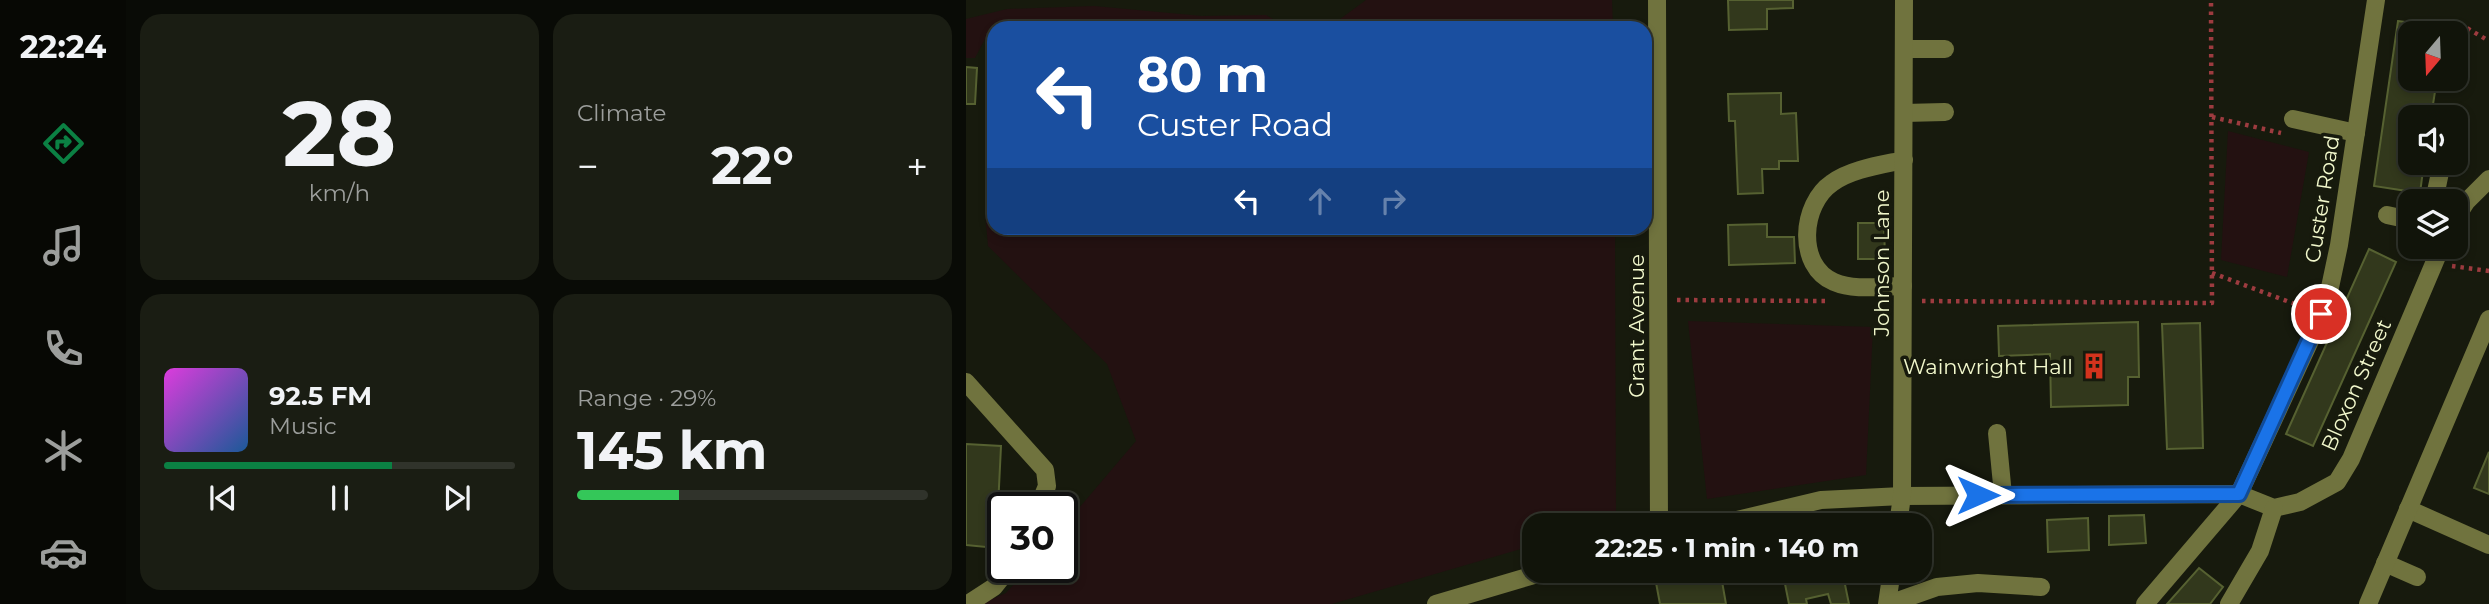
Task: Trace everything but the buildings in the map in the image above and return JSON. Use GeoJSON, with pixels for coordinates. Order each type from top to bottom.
{"type":"FeatureCollection","features":[{"type":"Feature","properties":{"kind":"street","name":"Grant Avenue"},"geometry":{"type":"LineString","coordinates":[[1657,0],[1659,513]]}},
{"type":"Feature","properties":{"kind":"street","name":"Johnson Lane"},"geometry":{"type":"LineString","coordinates":[[1900,513],[1902,496],[1904,0]]}},
{"type":"Feature","properties":{"kind":"street","name":"Custer Road"},"geometry":{"type":"LineString","coordinates":[[2145,604],[2239,494],[2321,314],[2339,244],[2376,0]]}},
{"type":"Feature","properties":{"kind":"street"},"geometry":{"type":"LineString","coordinates":[[1904,49],[1945,49]]}},
{"type":"Feature","properties":{"kind":"street"},"geometry":{"type":"LineString","coordinates":[[1904,113],[1945,112]]}},
{"type":"Feature","properties":{"kind":"street"},"geometry":{"type":"LineString","coordinates":[[2293,118],[2356,133]]}},
{"type":"Feature","properties":{"kind":"street"},"geometry":{"type":"LineString","coordinates":[[1903,293],[1856,287],[1834,282],[1819,274],[1810,261],[1807,227],[1817,197],[1832,182],[1870,168],[1904,160]]}},
{"type":"Feature","properties":{"kind":"street"},"geometry":{"type":"LineString","coordinates":[[2468,200],[2489,180]]}},
{"type":"Feature","properties":{"kind":"street"},"geometry":{"type":"LineString","coordinates":[[2387,215],[2398,217]]}},
{"type":"Feature","properties":{"kind":"street","name":"Bloxon Street"},"geometry":{"type":"LineString","coordinates":[[2274,508],[2300,502],[2337,482],[2351,459],[2434,259]]}},
{"type":"Feature","properties":{"kind":"street"},"geometry":{"type":"LineString","coordinates":[[2368,604],[2463,373],[2489,319]]}},
{"type":"Feature","properties":{"kind":"street"},"geometry":{"type":"LineString","coordinates":[[966,382],[1045,470],[1047,485],[1044,492]]}},
{"type":"Feature","properties":{"kind":"street"},"geometry":{"type":"LineString","coordinates":[[1997,433],[2003,495]]}},
{"type":"Feature","properties":{"kind":"street"},"geometry":{"type":"LineString","coordinates":[[1766,513],[1821,500],[1902,496],[2239,494],[2274,508],[2260,551],[2229,604]]}},
{"type":"Feature","properties":{"kind":"street"},"geometry":{"type":"LineString","coordinates":[[2408,509],[2489,545]]}},
{"type":"Feature","properties":{"kind":"street"},"geometry":{"type":"LineString","coordinates":[[2385,563],[2417,577]]}},
{"type":"Feature","properties":{"kind":"street"},"geometry":{"type":"LineString","coordinates":[[1436,604],[1522,579]]}},
{"type":"Feature","properties":{"kind":"street"},"geometry":{"type":"LineString","coordinates":[[968,604],[997,583]]}},
{"type":"Feature","properties":{"kind":"street"},"geometry":{"type":"LineString","coordinates":[[1890,583],[1888,604],[1937,587],[1978,583],[2041,587]]}},
{"type":"Feature","properties":{"kind":"path"},"geometry":{"type":"LineString","coordinates":[[1903,293],[2213,303],[2211,0]]}},
{"type":"Feature","properties":{"kind":"path"},"geometry":{"type":"LineString","coordinates":[[2468,29],[2489,41]]}},
{"type":"Feature","properties":{"kind":"path"},"geometry":{"type":"LineString","coordinates":[[2212,117],[2280,134],[2293,118]]}},
{"type":"Feature","properties":{"kind":"path"},"geometry":{"type":"LineString","coordinates":[[2456,259],[2489,271]]}},
{"type":"Feature","properties":{"kind":"path"},"geometry":{"type":"LineString","coordinates":[[2212,273],[2321,314]]}},
{"type":"Feature","properties":{"kind":"path"},"geometry":{"type":"LineString","coordinates":[[1658,300],[1835,300]]}},
{"type":"Feature","properties":{"kind":"shaded area"},"geometry":{"type":"Polygon","coordinates":[[[1366,0],[1612,0],[1613,21],[1338,21],[1366,0]]]}},
{"type":"Feature","properties":{"kind":"shaded area"},"geometry":{"type":"Polygon","coordinates":[[[1094,6],[1202,16],[1266,15],[1276,21],[987,21],[987,39],[975,58],[966,58],[966,19],[1007,9],[1094,6]]]}},
{"type":"Feature","properties":{"kind":"shaded area"},"geometry":{"type":"Polygon","coordinates":[[[2228,131],[2309,152],[2287,277],[2221,260],[2228,131]]]}},
{"type":"Feature","properties":{"kind":"shaded area"},"geometry":{"type":"Polygon","coordinates":[[[987,235],[1615,235],[1616,513],[1522,513],[1522,549],[1332,604],[980,604],[1006,593],[1015,583],[1078,583],[1078,509],[1136,441],[1107,364],[988,246],[987,235]]]}},
{"type":"Feature","properties":{"kind":"shaded area"},"geometry":{"type":"Polygon","coordinates":[[[1688,321],[1873,327],[1866,475],[1707,499],[1688,321]]]}},
{"type":"Feature","properties":{"kind":"place","name":"Wainwright Hall"},"geometry":{"type":"Point","coordinates":[2094,366]}},
{"type":"Feature","properties":{"kind":"route"},"geometry":{"type":"LineString","coordinates":[[1978,495],[2239,494],[2321,314]]}}]}
